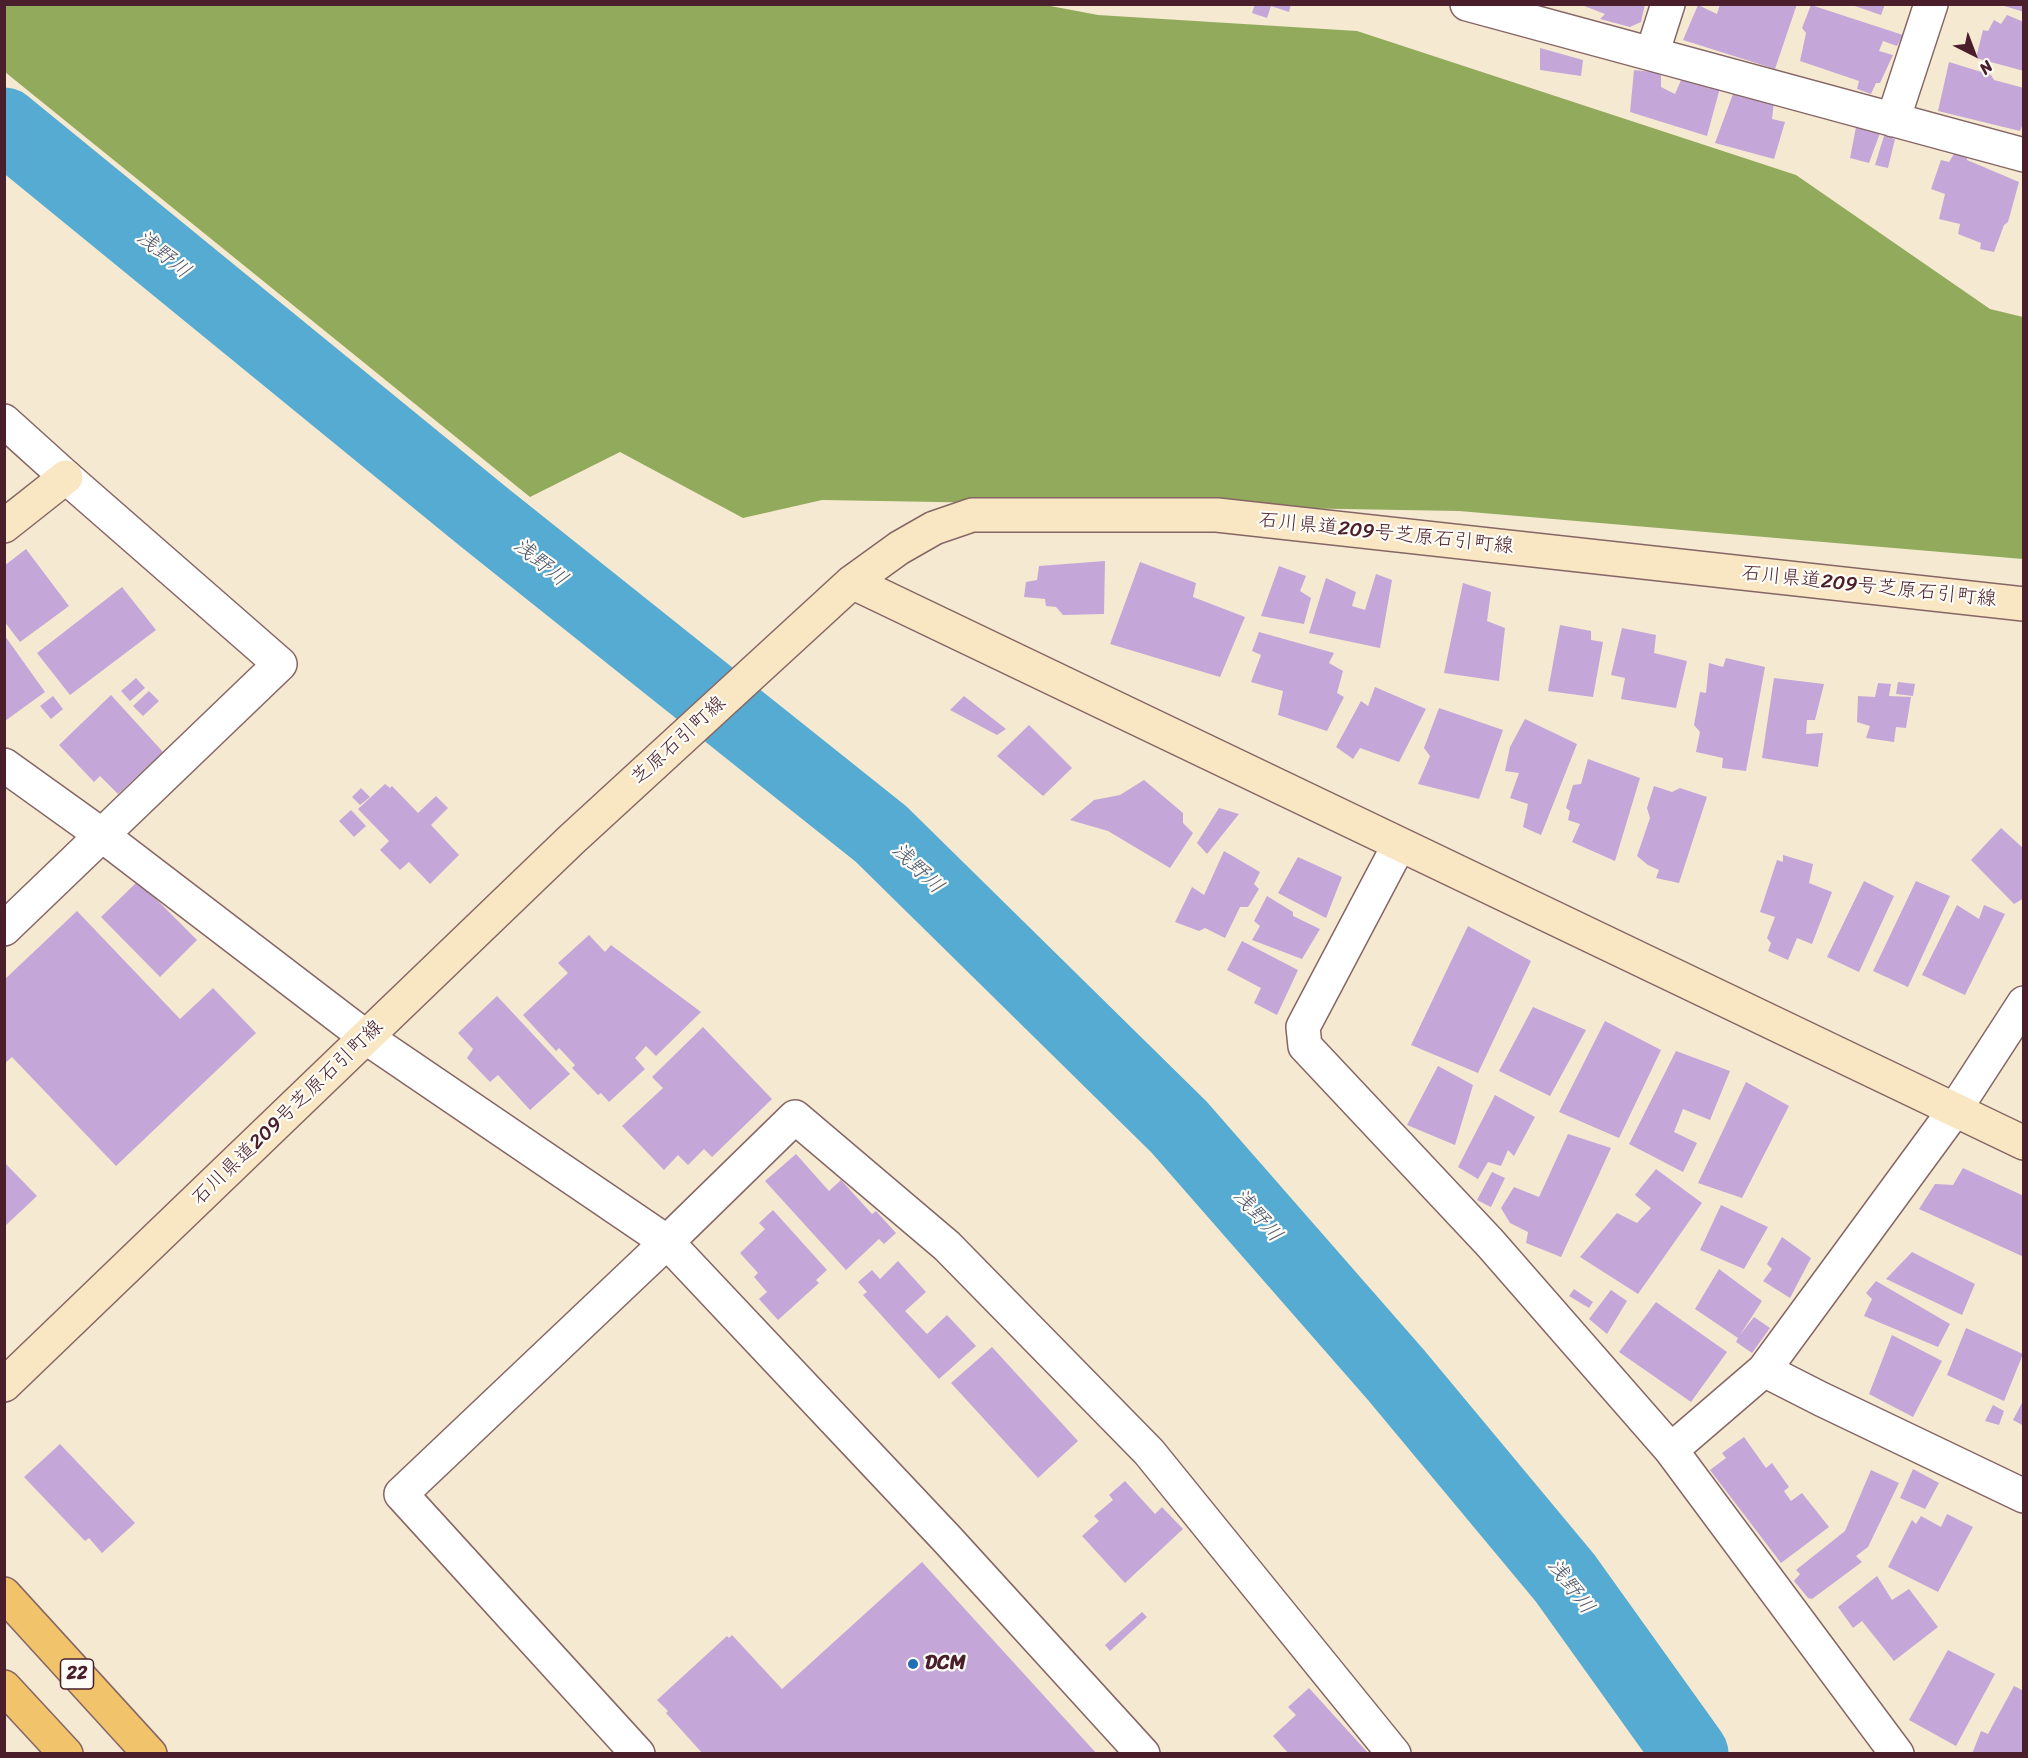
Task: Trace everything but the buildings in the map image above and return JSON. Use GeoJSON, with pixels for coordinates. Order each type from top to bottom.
{"type":"FeatureCollection","features":[{"type":"Feature","properties":{"kind":"main road"},"geometry":{"type":"LineString","coordinates":[[4,525],[66,477]]}},
{"type":"Feature","properties":{"kind":"main road","name":"石川県道209号芝原石引町線"},"geometry":{"type":"LineString","coordinates":[[788,641],[852,582],[899,549],[926,533],[972,515],[1217,515],[2024,604]]}},
{"type":"Feature","properties":{"kind":"main road"},"geometry":{"type":"LineString","coordinates":[[852,582],[2024,1143]]}},
{"type":"Feature","properties":{"kind":"main road","name":"芝原石引町線"},"geometry":{"type":"LineString","coordinates":[[571,840],[788,641]]}},
{"type":"Feature","properties":{"kind":"main road","name":"石川県道209号芝原石引町線"},"geometry":{"type":"LineString","coordinates":[[4,1386],[571,840]]}},
{"type":"Feature","properties":{"kind":"main road","name":"22"},"geometry":{"type":"LineString","coordinates":[[4,1594],[150,1754]]}},
{"type":"Feature","properties":{"kind":"main road"},"geometry":{"type":"LineString","coordinates":[[4,1687],[66,1754]]}},
{"type":"Feature","properties":{"kind":"street"},"geometry":{"type":"LineString","coordinates":[[1467,4],[2024,155]]}},
{"type":"Feature","properties":{"kind":"street"},"geometry":{"type":"LineString","coordinates":[[1652,54],[1668,4]]}},
{"type":"Feature","properties":{"kind":"street"},"geometry":{"type":"LineString","coordinates":[[1893,120],[1931,4]]}},
{"type":"Feature","properties":{"kind":"street"},"geometry":{"type":"LineString","coordinates":[[4,421],[280,663],[4,929]]}},
{"type":"Feature","properties":{"kind":"street"},"geometry":{"type":"LineString","coordinates":[[4,765],[103,836],[367,1038],[668,1242],[947,1539],[1143,1754]]}},
{"type":"Feature","properties":{"kind":"street"},"geometry":{"type":"LineString","coordinates":[[1399,845],[1303,1027],[1305,1047],[1490,1243],[1671,1450],[1897,1754]]}},
{"type":"Feature","properties":{"kind":"street"},"geometry":{"type":"LineString","coordinates":[[1671,1450],[1764,1370],[1953,1111],[2024,1003]]}},
{"type":"Feature","properties":{"kind":"street"},"geometry":{"type":"LineString","coordinates":[[638,1754],[401,1494],[668,1242],[795,1117],[947,1246],[1149,1452],[1394,1754]]}},
{"type":"Feature","properties":{"kind":"street"},"geometry":{"type":"LineString","coordinates":[[1764,1370],[2024,1496]]}},
{"type":"Feature","properties":{"kind":"green space"},"geometry":{"type":"Polygon","coordinates":[[[1040,4],[1098,15],[1357,31],[1796,175],[1990,309],[2023,317],[2023,559],[1459,511],[822,500],[743,518],[620,452],[530,497],[5,72],[4,5],[1040,4]]]}},
{"type":"Feature","properties":{"kind":"waterway","name":"浅野川"},"geometry":{"type":"LineString","coordinates":[[4,125],[485,518],[881,834],[1179,1127],[1396,1375],[1565,1578],[1691,1754]]}},
{"type":"Feature","properties":{"kind":"place","name":"DCM"},"geometry":{"type":"Point","coordinates":[913,1664]}}]}
